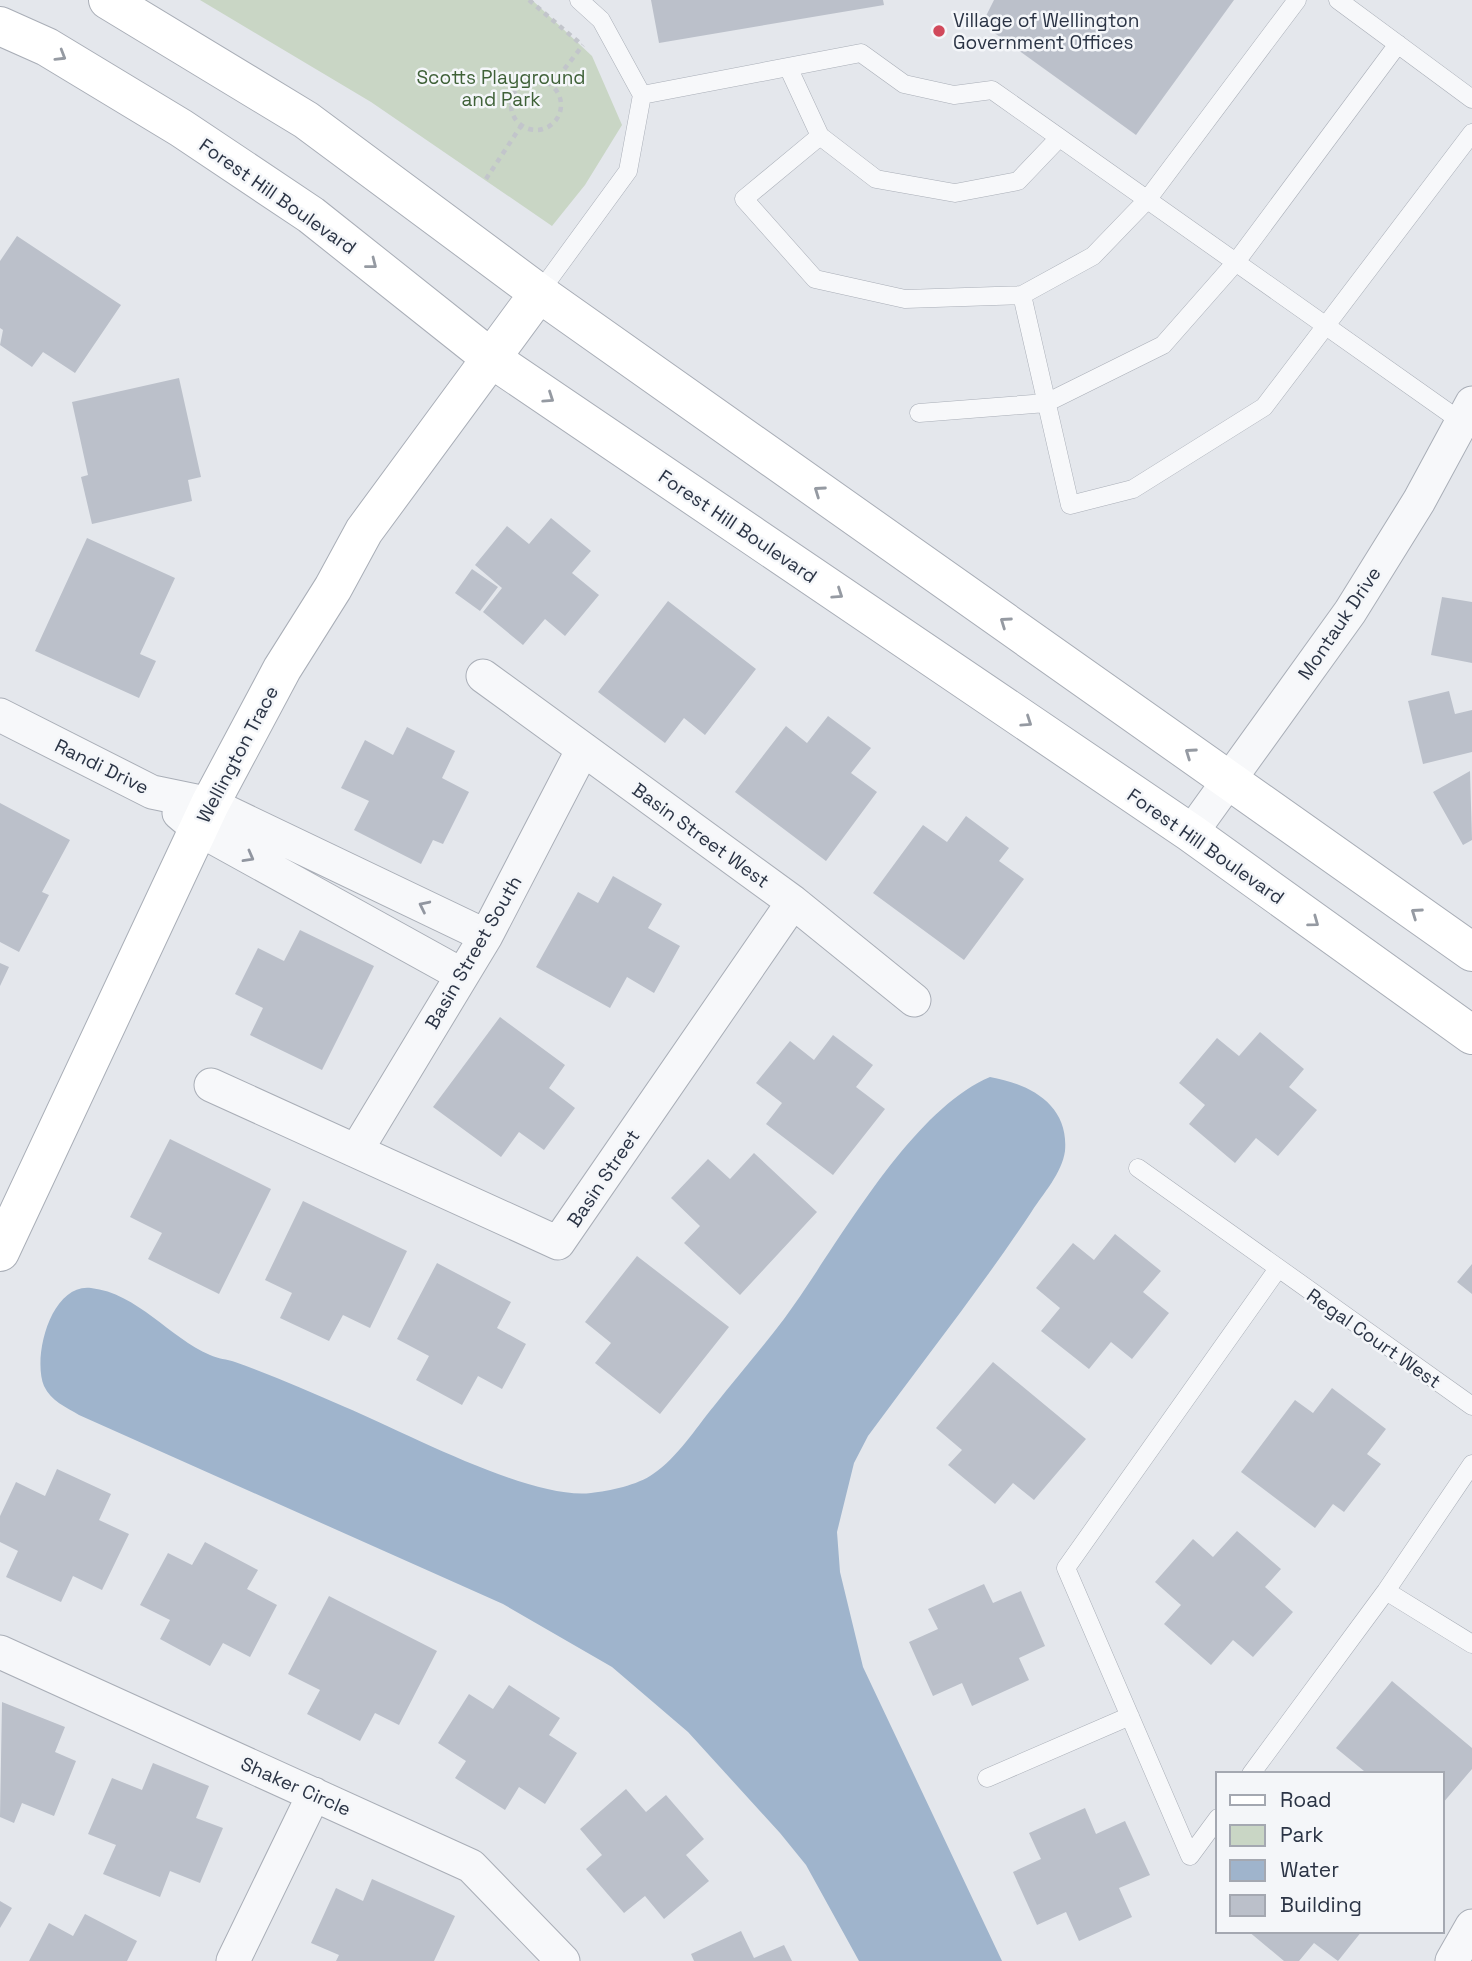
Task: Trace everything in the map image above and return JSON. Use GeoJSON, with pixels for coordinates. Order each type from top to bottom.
{"type":"FeatureCollection","features":[{"type":"Feature","properties":{"kind":"main road"},"geometry":{"type":"LineString","coordinates":[[108,0],[306,120],[539,293],[1472,952]]}},
{"type":"Feature","properties":{"kind":"main road","name":"Forest Hill Boulevard"},"geometry":{"type":"LineString","coordinates":[[0,26],[47,47],[170,121],[290,201],[492,359],[1191,833],[1472,1035]]}},
{"type":"Feature","properties":{"kind":"main road","name":"Wellington Trace"},"geometry":{"type":"LineString","coordinates":[[0,1252],[204,816],[282,669],[333,588],[364,531],[539,293]]}},
{"type":"Feature","properties":{"kind":"street","name":"Montauk Drive"},"geometry":{"type":"LineString","coordinates":[[1191,833],[1350,612],[1419,501],[1467,412]]}},
{"type":"Feature","properties":{"kind":"street","name":"Basin Street West"},"geometry":{"type":"LineString","coordinates":[[483,676],[793,902],[914,1000]]}},
{"type":"Feature","properties":{"kind":"street","name":"Randi Drive"},"geometry":{"type":"LineString","coordinates":[[0,715],[204,816]]}},
{"type":"Feature","properties":{"kind":"street","name":"Basin Street South"},"geometry":{"type":"LineString","coordinates":[[356,1152],[486,936],[583,749]]}},
{"type":"Feature","properties":{"kind":"street"},"geometry":{"type":"LineString","coordinates":[[204,816],[486,936]]}},
{"type":"Feature","properties":{"kind":"street"},"geometry":{"type":"LineString","coordinates":[[204,816],[462,975]]}},
{"type":"Feature","properties":{"kind":"street","name":"Basin Street"},"geometry":{"type":"LineString","coordinates":[[211,1085],[558,1243],[793,902]]}},
{"type":"Feature","properties":{"kind":"street","name":"Shaker Circle"},"geometry":{"type":"LineString","coordinates":[[0,1652],[471,1866],[563,1961]]}},
{"type":"Feature","properties":{"kind":"street"},"geometry":{"type":"LineString","coordinates":[[233,1961],[314,1794]]}},
{"type":"Feature","properties":{"kind":"street"},"geometry":{"type":"LineString","coordinates":[[1452,1961],[1472,1926]]}},
{"type":"Feature","properties":{"kind":"lane"},"geometry":{"type":"LineString","coordinates":[[539,293],[628,171],[642,95],[601,20],[579,0]]}},
{"type":"Feature","properties":{"kind":"lane"},"geometry":{"type":"LineString","coordinates":[[820,135],[744,199],[815,279],[905,299],[1022,295],[1093,256],[1147,200],[1297,0]]}},
{"type":"Feature","properties":{"kind":"lane"},"geometry":{"type":"LineString","coordinates":[[1338,0],[1472,99]]}},
{"type":"Feature","properties":{"kind":"lane"},"geometry":{"type":"LineString","coordinates":[[919,413],[1046,403],[1163,345],[1236,262],[1398,44]]}},
{"type":"Feature","properties":{"kind":"lane"},"geometry":{"type":"LineString","coordinates":[[642,95],[861,52],[904,84],[954,95],[992,90],[1328,327],[1467,412]]}},
{"type":"Feature","properties":{"kind":"lane"},"geometry":{"type":"LineString","coordinates":[[788,66],[820,135],[876,179],[955,193],[1018,181],[1059,138]]}},
{"type":"Feature","properties":{"kind":"lane"},"geometry":{"type":"LineString","coordinates":[[1022,295],[1070,505],[1133,489],[1264,407],[1328,327],[1472,133]]}},
{"type":"Feature","properties":{"kind":"lane","name":"Regal Court West"},"geometry":{"type":"LineString","coordinates":[[1138,1168],[1277,1270],[1472,1406]]}},
{"type":"Feature","properties":{"kind":"lane"},"geometry":{"type":"LineString","coordinates":[[1216,1821],[1190,1856],[1066,1568],[1277,1270]]}},
{"type":"Feature","properties":{"kind":"lane"},"geometry":{"type":"LineString","coordinates":[[1252,1772],[1386,1591],[1472,1464]]}},
{"type":"Feature","properties":{"kind":"lane"},"geometry":{"type":"LineString","coordinates":[[1386,1591],[1472,1644]]}},
{"type":"Feature","properties":{"kind":"lane"},"geometry":{"type":"LineString","coordinates":[[987,1778],[1130,1716]]}},
{"type":"Feature","properties":{"kind":"path"},"geometry":{"type":"LineString","coordinates":[[529,0],[583,45]]}},
{"type":"Feature","properties":{"kind":"path"},"geometry":{"type":"LineString","coordinates":[[552,85],[588,39]]}},
{"type":"Feature","properties":{"kind":"path"},"geometry":{"type":"LineString","coordinates":[[537,80],[552,85],[561,100],[559,117],[538,131],[521,126],[511,105],[516,90],[537,80]]}},
{"type":"Feature","properties":{"kind":"path"},"geometry":{"type":"LineString","coordinates":[[486,179],[521,126]]}},
{"type":"Feature","properties":{"kind":"green space","name":"Scotts Playground and Park"},"geometry":{"type":"Polygon","coordinates":[[[200,0],[532,0],[592,56],[622,125],[585,185],[552,226],[371,102],[200,0]]]}},
{"type":"Feature","properties":{"kind":"water"},"geometry":{"type":"Polygon","coordinates":[[[990,1077],[1032,1091],[1053,1109],[1065,1135],[1063,1159],[1051,1183],[993,1268],[868,1436],[854,1463],[837,1532],[840,1572],[863,1667],[1002,1961],[859,1961],[806,1865],[780,1833],[688,1732],[612,1667],[503,1604],[79,1415],[55,1400],[44,1386],[41,1373],[43,1341],[55,1309],[65,1297],[77,1290],[91,1288],[123,1298],[210,1355],[290,1383],[502,1475],[565,1492],[591,1493],[632,1484],[647,1478],[662,1467],[686,1442],[784,1319],[876,1184],[903,1150],[931,1119],[960,1094],[990,1077]]]}},
{"type":"Feature","properties":{"kind":"building"},"geometry":{"type":"Polygon","coordinates":[[[651,0],[883,0],[884,5],[659,43],[651,0]]]}},
{"type":"Feature","properties":{"kind":"building"},"geometry":{"type":"Polygon","coordinates":[[[994,0],[1234,0],[1136,135],[982,24],[994,0]]]}},
{"type":"Feature","properties":{"kind":"building"},"geometry":{"type":"Polygon","coordinates":[[[17,236],[121,305],[75,373],[43,352],[32,367],[0,345],[3,330],[0,328],[0,261],[17,236]]]}},
{"type":"Feature","properties":{"kind":"building"},"geometry":{"type":"Polygon","coordinates":[[[179,378],[201,477],[188,480],[192,501],[92,524],[81,477],[88,475],[72,402],[179,378]]]}},
{"type":"Feature","properties":{"kind":"building"},"geometry":{"type":"Polygon","coordinates":[[[551,518],[591,551],[572,573],[599,595],[565,636],[545,619],[523,645],[483,612],[502,588],[475,565],[507,526],[529,544],[551,518]]]}},
{"type":"Feature","properties":{"kind":"building"},"geometry":{"type":"Polygon","coordinates":[[[87,538],[175,578],[140,654],[156,661],[139,698],[35,651],[87,538]]]}},
{"type":"Feature","properties":{"kind":"building"},"geometry":{"type":"Polygon","coordinates":[[[472,569],[498,587],[480,611],[455,593],[472,569]]]}},
{"type":"Feature","properties":{"kind":"building"},"geometry":{"type":"Polygon","coordinates":[[[1442,597],[1472,602],[1472,663],[1431,655],[1442,597]]]}},
{"type":"Feature","properties":{"kind":"building"},"geometry":{"type":"Polygon","coordinates":[[[668,601],[756,669],[705,735],[684,718],[665,743],[598,692],[668,601]]]}},
{"type":"Feature","properties":{"kind":"building"},"geometry":{"type":"Polygon","coordinates":[[[1449,691],[1455,714],[1472,710],[1472,752],[1423,764],[1408,701],[1449,691]]]}},
{"type":"Feature","properties":{"kind":"building"},"geometry":{"type":"Polygon","coordinates":[[[828,716],[871,748],[851,773],[877,792],[826,861],[735,792],[786,726],[807,743],[828,716]]]}},
{"type":"Feature","properties":{"kind":"building"},"geometry":{"type":"Polygon","coordinates":[[[407,727],[455,751],[442,778],[469,792],[443,844],[433,840],[421,864],[354,830],[369,801],[341,788],[365,740],[393,755],[407,727]]]}},
{"type":"Feature","properties":{"kind":"building"},"geometry":{"type":"Polygon","coordinates":[[[1470,771],[1472,840],[1463,845],[1433,792],[1470,771]]]}},
{"type":"Feature","properties":{"kind":"building"},"geometry":{"type":"Polygon","coordinates":[[[0,803],[70,840],[42,892],[49,895],[19,952],[0,942],[0,803]]]}},
{"type":"Feature","properties":{"kind":"building"},"geometry":{"type":"Polygon","coordinates":[[[966,816],[1009,848],[999,861],[1024,879],[964,960],[873,893],[923,825],[947,842],[966,816]]]}},
{"type":"Feature","properties":{"kind":"building"},"geometry":{"type":"Polygon","coordinates":[[[613,876],[662,904],[648,928],[680,946],[654,993],[627,977],[610,1008],[536,967],[578,892],[598,903],[613,876]]]}},
{"type":"Feature","properties":{"kind":"building"},"geometry":{"type":"Polygon","coordinates":[[[300,930],[374,966],[322,1070],[250,1035],[263,1008],[235,994],[258,948],[284,961],[300,930]]]}},
{"type":"Feature","properties":{"kind":"building"},"geometry":{"type":"Polygon","coordinates":[[[0,963],[9,967],[0,986],[0,963]]]}},
{"type":"Feature","properties":{"kind":"building"},"geometry":{"type":"Polygon","coordinates":[[[500,1017],[565,1065],[549,1088],[575,1108],[544,1150],[519,1132],[501,1157],[433,1107],[500,1017]]]}},
{"type":"Feature","properties":{"kind":"building"},"geometry":{"type":"Polygon","coordinates":[[[1260,1032],[1304,1069],[1289,1087],[1317,1110],[1278,1156],[1256,1138],[1235,1163],[1189,1124],[1205,1105],[1179,1083],[1217,1038],[1239,1056],[1260,1032]]]}},
{"type":"Feature","properties":{"kind":"building"},"geometry":{"type":"Polygon","coordinates":[[[833,1035],[873,1065],[856,1087],[885,1109],[833,1175],[766,1124],[782,1103],[756,1083],[790,1041],[814,1060],[833,1035]]]}},
{"type":"Feature","properties":{"kind":"building"},"geometry":{"type":"Polygon","coordinates":[[[170,1139],[271,1189],[219,1294],[148,1259],[162,1233],[130,1217],[170,1139]]]}},
{"type":"Feature","properties":{"kind":"building"},"geometry":{"type":"Polygon","coordinates":[[[754,1153],[817,1212],[740,1295],[684,1243],[700,1226],[671,1198],[708,1159],[730,1179],[754,1153]]]}},
{"type":"Feature","properties":{"kind":"building"},"geometry":{"type":"Polygon","coordinates":[[[303,1201],[407,1251],[370,1328],[343,1315],[329,1341],[280,1318],[292,1293],[265,1280],[303,1201]]]}},
{"type":"Feature","properties":{"kind":"building"},"geometry":{"type":"Polygon","coordinates":[[[1115,1234],[1161,1271],[1143,1292],[1169,1313],[1132,1359],[1111,1342],[1089,1369],[1041,1331],[1060,1308],[1036,1288],[1073,1243],[1094,1260],[1115,1234]]]}},
{"type":"Feature","properties":{"kind":"building"},"geometry":{"type":"Polygon","coordinates":[[[637,1256],[729,1327],[660,1414],[595,1363],[611,1343],[585,1322],[637,1256]]]}},
{"type":"Feature","properties":{"kind":"building"},"geometry":{"type":"Polygon","coordinates":[[[437,1263],[511,1302],[497,1328],[526,1344],[502,1389],[478,1376],[462,1405],[416,1380],[429,1356],[397,1339],[437,1263]]]}},
{"type":"Feature","properties":{"kind":"building"},"geometry":{"type":"Polygon","coordinates":[[[1472,1264],[1472,1294],[1457,1282],[1472,1264]]]}},
{"type":"Feature","properties":{"kind":"building"},"geometry":{"type":"Polygon","coordinates":[[[993,1362],[1086,1439],[1034,1500],[1013,1483],[995,1504],[948,1465],[962,1450],[936,1428],[993,1362]]]}},
{"type":"Feature","properties":{"kind":"building"},"geometry":{"type":"Polygon","coordinates":[[[1332,1388],[1386,1429],[1367,1454],[1381,1464],[1344,1512],[1333,1504],[1315,1528],[1241,1472],[1295,1400],[1313,1413],[1332,1388]]]}},
{"type":"Feature","properties":{"kind":"building"},"geometry":{"type":"Polygon","coordinates":[[[57,1469],[111,1494],[99,1520],[129,1534],[102,1590],[73,1576],[61,1602],[6,1577],[18,1551],[0,1542],[0,1516],[16,1482],[45,1496],[57,1469]]]}},
{"type":"Feature","properties":{"kind":"building"},"geometry":{"type":"Polygon","coordinates":[[[1237,1531],[1281,1569],[1265,1587],[1293,1612],[1253,1657],[1233,1640],[1211,1665],[1164,1624],[1181,1605],[1155,1582],[1193,1539],[1213,1557],[1237,1531]]]}},
{"type":"Feature","properties":{"kind":"building"},"geometry":{"type":"Polygon","coordinates":[[[205,1542],[258,1570],[247,1589],[277,1605],[250,1657],[223,1643],[210,1666],[160,1639],[170,1620],[140,1605],[168,1553],[192,1565],[205,1542]]]}},
{"type":"Feature","properties":{"kind":"building"},"geometry":{"type":"Polygon","coordinates":[[[984,1584],[993,1603],[1021,1591],[1045,1646],[1019,1658],[1029,1680],[972,1706],[962,1683],[933,1696],[909,1642],[938,1629],[928,1609],[984,1584]]]}},
{"type":"Feature","properties":{"kind":"building"},"geometry":{"type":"Polygon","coordinates":[[[329,1596],[437,1651],[399,1725],[375,1713],[360,1741],[307,1714],[320,1690],[288,1674],[329,1596]]]}},
{"type":"Feature","properties":{"kind":"building"},"geometry":{"type":"Polygon","coordinates":[[[1392,1681],[1472,1748],[1472,1769],[1444,1802],[1444,1772],[1364,1772],[1336,1748],[1392,1681]]]}},
{"type":"Feature","properties":{"kind":"building"},"geometry":{"type":"Polygon","coordinates":[[[509,1685],[560,1718],[549,1735],[577,1753],[545,1804],[519,1787],[505,1810],[455,1778],[466,1761],[438,1743],[469,1694],[493,1709],[509,1685]]]}},
{"type":"Feature","properties":{"kind":"building"},"geometry":{"type":"Polygon","coordinates":[[[2,1702],[65,1727],[55,1752],[76,1761],[54,1816],[22,1803],[14,1823],[0,1817],[2,1702]]]}},
{"type":"Feature","properties":{"kind":"building"},"geometry":{"type":"Polygon","coordinates":[[[153,1763],[209,1786],[196,1818],[223,1828],[200,1883],[170,1871],[160,1897],[103,1874],[116,1845],[88,1834],[112,1778],[142,1790],[153,1763]]]}},
{"type":"Feature","properties":{"kind":"building"},"geometry":{"type":"Polygon","coordinates":[[[626,1789],[646,1812],[666,1795],[704,1839],[686,1855],[709,1881],[664,1919],[645,1896],[624,1913],[586,1869],[602,1855],[580,1829],[626,1789]]]}},
{"type":"Feature","properties":{"kind":"building"},"geometry":{"type":"Polygon","coordinates":[[[1085,1808],[1096,1834],[1125,1821],[1150,1875],[1119,1888],[1132,1917],[1079,1941],[1066,1912],[1037,1925],[1013,1872],[1041,1859],[1029,1833],[1085,1808]]]}},
{"type":"Feature","properties":{"kind":"building"},"geometry":{"type":"Polygon","coordinates":[[[372,1879],[455,1916],[434,1961],[336,1961],[339,1955],[311,1943],[336,1888],[363,1901],[372,1879]]]}},
{"type":"Feature","properties":{"kind":"building"},"geometry":{"type":"Polygon","coordinates":[[[0,1901],[12,1908],[0,1928],[0,1901]]]}},
{"type":"Feature","properties":{"kind":"building"},"geometry":{"type":"Polygon","coordinates":[[[85,1914],[137,1941],[127,1961],[29,1961],[49,1923],[73,1936],[85,1914]]]}},
{"type":"Feature","properties":{"kind":"building"},"geometry":{"type":"Polygon","coordinates":[[[741,1931],[754,1958],[784,1945],[792,1961],[694,1961],[691,1954],[741,1931]]]}},
{"type":"Feature","properties":{"kind":"building"},"geometry":{"type":"Polygon","coordinates":[[[1250,1933],[1360,1933],[1338,1961],[1314,1943],[1299,1961],[1284,1961],[1250,1933]]]}},
{"type":"Feature","properties":{"kind":"place","name":"Village of Wellington Government Offices"},"geometry":{"type":"Point","coordinates":[939,31]}}]}
